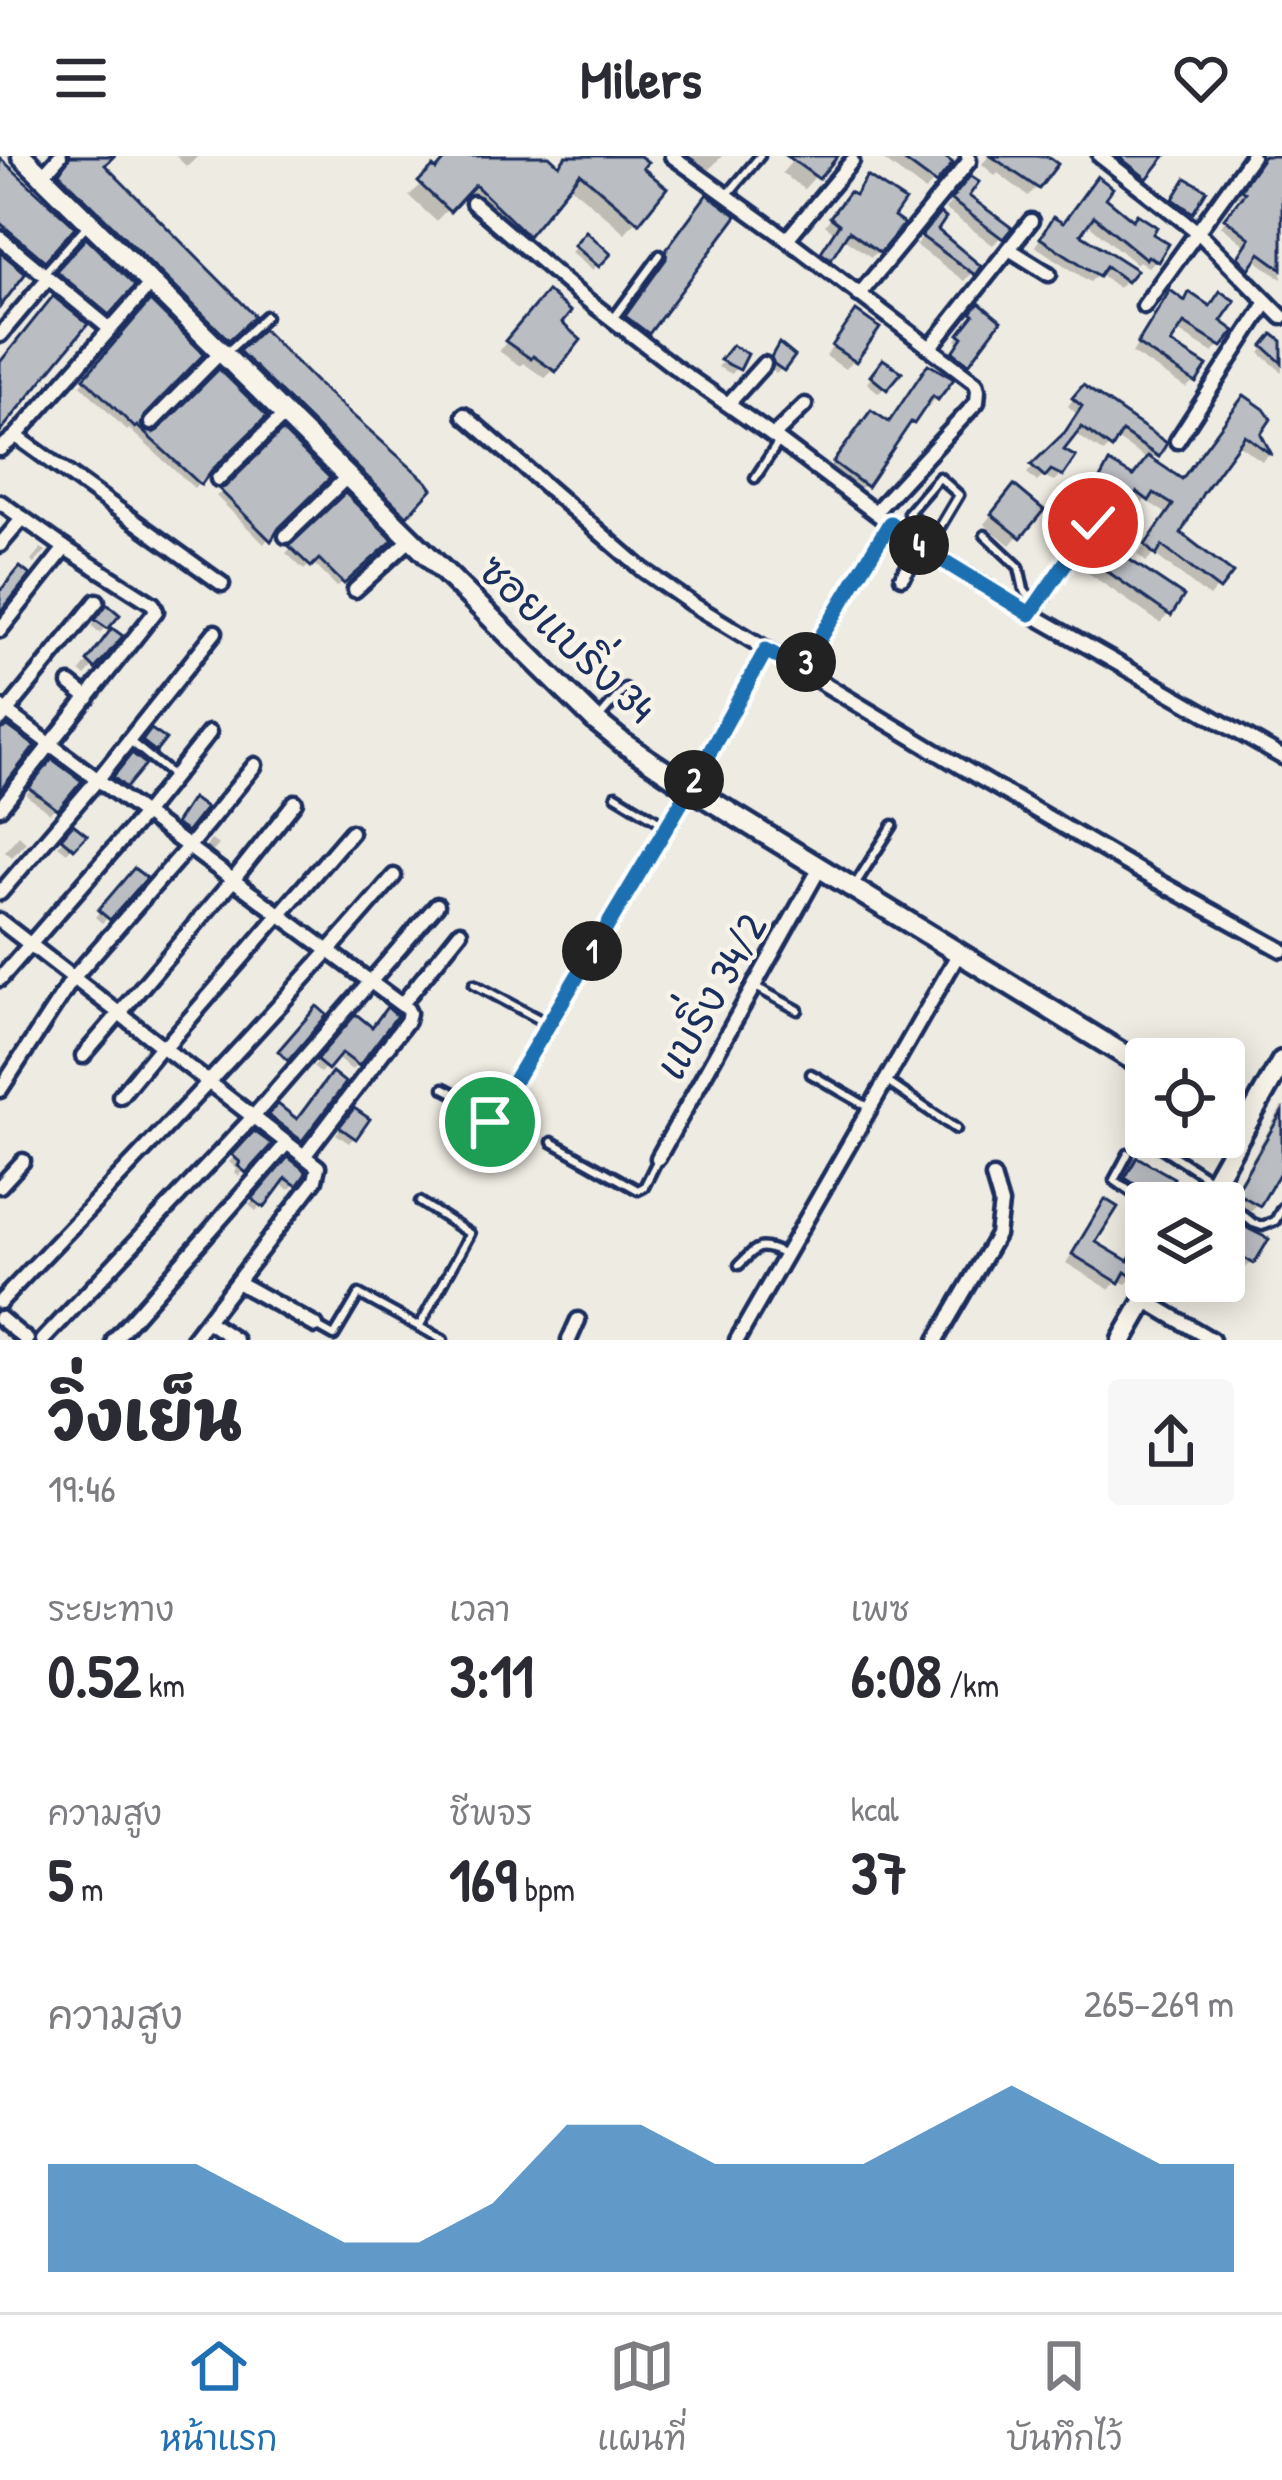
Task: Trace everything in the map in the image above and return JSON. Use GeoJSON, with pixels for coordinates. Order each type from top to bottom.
{"type":"FeatureCollection","features":[{"type":"Feature","properties":{"kind":"street","name":"ซอยแบริ่ง 34"},"geometry":{"type":"LineString","coordinates":[[22,156],[596,722],[690,788],[1125,1055]]}},
{"type":"Feature","properties":{"kind":"street"},"geometry":{"type":"LineString","coordinates":[[43,175],[60,156]]}},
{"type":"Feature","properties":{"kind":"street"},"geometry":{"type":"LineString","coordinates":[[672,156],[976,383],[977,402],[875,512]]}},
{"type":"Feature","properties":{"kind":"street"},"geometry":{"type":"LineString","coordinates":[[860,295],[968,156]]}},
{"type":"Feature","properties":{"kind":"street"},"geometry":{"type":"LineString","coordinates":[[1100,156],[1198,232],[1282,317]]}},
{"type":"Feature","properties":{"kind":"street"},"geometry":{"type":"LineString","coordinates":[[1144,306],[1252,156]]}},
{"type":"Feature","properties":{"kind":"street"},"geometry":{"type":"LineString","coordinates":[[787,239],[852,161]]}},
{"type":"Feature","properties":{"kind":"street"},"geometry":{"type":"LineString","coordinates":[[473,203],[673,366],[916,543],[1282,757]]}},
{"type":"Feature","properties":{"kind":"street"},"geometry":{"type":"LineString","coordinates":[[930,348],[1031,221]]}},
{"type":"Feature","properties":{"kind":"street"},"geometry":{"type":"LineString","coordinates":[[0,238],[110,328]]}},
{"type":"Feature","properties":{"kind":"street"},"geometry":{"type":"LineString","coordinates":[[1009,249],[1049,274]]}},
{"type":"Feature","properties":{"kind":"street"},"geometry":{"type":"LineString","coordinates":[[0,335],[45,276]]}},
{"type":"Feature","properties":{"kind":"street"},"geometry":{"type":"LineString","coordinates":[[0,449],[152,282]]}},
{"type":"Feature","properties":{"kind":"street"},"geometry":{"type":"LineString","coordinates":[[1177,441],[1267,302]]}},
{"type":"Feature","properties":{"kind":"street"},"geometry":{"type":"LineString","coordinates":[[151,423],[223,353]]}},
{"type":"Feature","properties":{"kind":"street"},"geometry":{"type":"LineString","coordinates":[[728,404],[764,364]]}},
{"type":"Feature","properties":{"kind":"street"},"geometry":{"type":"LineString","coordinates":[[777,438],[805,405]]}},
{"type":"Feature","properties":{"kind":"street"},"geometry":{"type":"LineString","coordinates":[[218,479],[285,414]]}},
{"type":"Feature","properties":{"kind":"street"},"geometry":{"type":"LineString","coordinates":[[464,415],[644,570],[692,604],[1148,876],[1282,950]]}},
{"type":"Feature","properties":{"kind":"street"},"geometry":{"type":"LineString","coordinates":[[16,436],[222,584]]}},
{"type":"Feature","properties":{"kind":"street"},"geometry":{"type":"LineString","coordinates":[[286,536],[347,476]]}},
{"type":"Feature","properties":{"kind":"street"},"geometry":{"type":"LineString","coordinates":[[0,502],[153,604],[156,611],[0,808]]}},
{"type":"Feature","properties":{"kind":"street"},"geometry":{"type":"LineString","coordinates":[[0,545],[23,518]]}},
{"type":"Feature","properties":{"kind":"street"},"geometry":{"type":"LineString","coordinates":[[801,670],[890,523]]}},
{"type":"Feature","properties":{"kind":"street"},"geometry":{"type":"LineString","coordinates":[[1033,610],[1093,523]]}},
{"type":"Feature","properties":{"kind":"street"},"geometry":{"type":"LineString","coordinates":[[355,590],[411,539]]}},
{"type":"Feature","properties":{"kind":"street"},"geometry":{"type":"LineString","coordinates":[[902,577],[916,543]]}},
{"type":"Feature","properties":{"kind":"street"},"geometry":{"type":"LineString","coordinates":[[0,630],[64,548]]}},
{"type":"Feature","properties":{"kind":"street"},"geometry":{"type":"LineString","coordinates":[[97,601],[2,713],[145,812],[409,1013],[305,1155]]}},
{"type":"Feature","properties":{"kind":"street"},"geometry":{"type":"LineString","coordinates":[[0,893],[215,632]]}},
{"type":"Feature","properties":{"kind":"street"},"geometry":{"type":"LineString","coordinates":[[492,1118],[690,788],[766,650]]}},
{"type":"Feature","properties":{"kind":"street"},"geometry":{"type":"LineString","coordinates":[[70,684],[88,698]]}},
{"type":"Feature","properties":{"kind":"street"},"geometry":{"type":"LineString","coordinates":[[0,979],[209,733]]}},
{"type":"Feature","properties":{"kind":"street"},"geometry":{"type":"LineString","coordinates":[[0,1090],[73,978],[255,765]]}},
{"type":"Feature","properties":{"kind":"street"},"geometry":{"type":"LineString","coordinates":[[83,1056],[295,802]]}},
{"type":"Feature","properties":{"kind":"street"},"geometry":{"type":"LineString","coordinates":[[120,1096],[351,832]]}},
{"type":"Feature","properties":{"kind":"street","name":"แบริ่ง 34/2"},"geometry":{"type":"LineString","coordinates":[[658,1158],[820,866]]}},
{"type":"Feature","properties":{"kind":"street"},"geometry":{"type":"LineString","coordinates":[[0,1303],[331,950],[394,876]]}},
{"type":"Feature","properties":{"kind":"street"},"geometry":{"type":"LineString","coordinates":[[43,1340],[253,1117],[437,905]]}},
{"type":"Feature","properties":{"kind":"street"},"geometry":{"type":"LineString","coordinates":[[0,921],[318,1167],[318,1175],[192,1340]]}},
{"type":"Feature","properties":{"kind":"street"},"geometry":{"type":"LineString","coordinates":[[402,1004],[460,932]]}},
{"type":"Feature","properties":{"kind":"street"},"geometry":{"type":"LineString","coordinates":[[737,1340],[959,953]]}},
{"type":"Feature","properties":{"kind":"street"},"geometry":{"type":"LineString","coordinates":[[1245,1127],[1282,1060]]}},
{"type":"Feature","properties":{"kind":"street"},"geometry":{"type":"LineString","coordinates":[[114,1340],[287,1142]]}},
{"type":"Feature","properties":{"kind":"street"},"geometry":{"type":"LineString","coordinates":[[1214,1182],[1228,1158]]}},
{"type":"Feature","properties":{"kind":"street"},"geometry":{"type":"LineString","coordinates":[[0,1186],[23,1161]]}},
{"type":"Feature","properties":{"kind":"street"},"geometry":{"type":"LineString","coordinates":[[936,1340],[998,1235],[1001,1204],[993,1178]]}},
{"type":"Feature","properties":{"kind":"street"},"geometry":{"type":"LineString","coordinates":[[237,1282],[316,1326]]}},
{"type":"Feature","properties":{"kind":"street"},"geometry":{"type":"LineString","coordinates":[[1122,1340],[1144,1302]]}},
{"type":"Feature","properties":{"kind":"street"},"geometry":{"type":"LineString","coordinates":[[1148,1302],[1212,1340]]}},
{"type":"Feature","properties":{"kind":"street"},"geometry":{"type":"LineString","coordinates":[[0,1318],[27,1340]]}},
{"type":"Feature","properties":{"kind":"street"},"geometry":{"type":"LineString","coordinates":[[569,1340],[578,1320]]}},
{"type":"Feature","properties":{"kind":"street"},"geometry":{"type":"LineString","coordinates":[[207,1321],[236,1340]]}},
{"type":"Feature","properties":{"kind":"lane"},"geometry":{"type":"LineString","coordinates":[[726,196],[760,156]]}},
{"type":"Feature","properties":{"kind":"lane"},"geometry":{"type":"LineString","coordinates":[[45,276],[90,221]]}},
{"type":"Feature","properties":{"kind":"lane"},"geometry":{"type":"LineString","coordinates":[[613,319],[659,255]]}},
{"type":"Feature","properties":{"kind":"lane"},"geometry":{"type":"LineString","coordinates":[[223,353],[266,316]]}},
{"type":"Feature","properties":{"kind":"lane"},"geometry":{"type":"LineString","coordinates":[[755,478],[777,438]]}},
{"type":"Feature","properties":{"kind":"lane"},"geometry":{"type":"LineString","coordinates":[[939,477],[959,495],[937,532],[923,524],[908,513],[939,477]]}},
{"type":"Feature","properties":{"kind":"lane"},"geometry":{"type":"LineString","coordinates":[[916,543],[923,524]]}},
{"type":"Feature","properties":{"kind":"lane"},"geometry":{"type":"LineString","coordinates":[[985,535],[1019,566],[1033,610]]}},
{"type":"Feature","properties":{"kind":"lane"},"geometry":{"type":"LineString","coordinates":[[596,722],[625,688]]}},
{"type":"Feature","properties":{"kind":"lane"},"geometry":{"type":"LineString","coordinates":[[129,740],[174,776]]}},
{"type":"Feature","properties":{"kind":"lane"},"geometry":{"type":"LineString","coordinates":[[616,795],[667,826]]}},
{"type":"Feature","properties":{"kind":"lane"},"geometry":{"type":"LineString","coordinates":[[854,887],[893,825]]}},
{"type":"Feature","properties":{"kind":"lane"},"geometry":{"type":"LineString","coordinates":[[474,984],[548,1024]]}},
{"type":"Feature","properties":{"kind":"lane"},"geometry":{"type":"LineString","coordinates":[[753,985],[798,1010]]}},
{"type":"Feature","properties":{"kind":"lane"},"geometry":{"type":"LineString","coordinates":[[811,1074],[871,1108]]}},
{"type":"Feature","properties":{"kind":"lane"},"geometry":{"type":"LineString","coordinates":[[886,1081],[956,1129]]}},
{"type":"Feature","properties":{"kind":"lane"},"geometry":{"type":"LineString","coordinates":[[444,1088],[492,1118]]}},
{"type":"Feature","properties":{"kind":"lane"},"geometry":{"type":"LineString","coordinates":[[553,1142],[638,1190],[658,1158]]}},
{"type":"Feature","properties":{"kind":"lane"},"geometry":{"type":"LineString","coordinates":[[1125,1188],[1114,1180],[1126,1158]]}},
{"type":"Feature","properties":{"kind":"lane"},"geometry":{"type":"LineString","coordinates":[[1177,1158],[1214,1182]]}},
{"type":"Feature","properties":{"kind":"lane"},"geometry":{"type":"LineString","coordinates":[[419,1327],[470,1234],[420,1202]]}},
{"type":"Feature","properties":{"kind":"lane"},"geometry":{"type":"LineString","coordinates":[[1245,1217],[1262,1226],[1275,1221],[1282,1208]]}},
{"type":"Feature","properties":{"kind":"lane"},"geometry":{"type":"LineString","coordinates":[[739,1265],[758,1247],[787,1256]]}},
{"type":"Feature","properties":{"kind":"lane"},"geometry":{"type":"LineString","coordinates":[[316,1326],[334,1336],[359,1294],[443,1340]]}},
{"type":"Feature","properties":{"kind":"building"},"geometry":{"type":"Polygon","coordinates":[[[70,156],[114,156],[105,165],[255,316],[229,340],[59,173],[70,156]]]}},
{"type":"Feature","properties":{"kind":"building"},"geometry":{"type":"Polygon","coordinates":[[[448,156],[549,156],[559,165],[566,156],[640,156],[648,162],[643,168],[667,188],[639,223],[580,173],[528,236],[475,185],[450,212],[418,182],[448,156]]]}},
{"type":"Feature","properties":{"kind":"building"},"geometry":{"type":"Polygon","coordinates":[[[787,156],[838,156],[819,179],[787,156]]]}},
{"type":"Feature","properties":{"kind":"building"},"geometry":{"type":"Polygon","coordinates":[[[898,156],[944,156],[953,163],[936,184],[898,156]]]}},
{"type":"Feature","properties":{"kind":"building"},"geometry":{"type":"Polygon","coordinates":[[[991,156],[1047,156],[1058,164],[1039,189],[991,156]]]}},
{"type":"Feature","properties":{"kind":"building"},"geometry":{"type":"Polygon","coordinates":[[[1118,156],[1165,156],[1147,179],[1118,156]]]}},
{"type":"Feature","properties":{"kind":"building"},"geometry":{"type":"Polygon","coordinates":[[[1264,156],[1282,156],[1282,269],[1260,253],[1249,269],[1238,257],[1250,238],[1224,218],[1264,156]]]}},
{"type":"Feature","properties":{"kind":"building"},"geometry":{"type":"Polygon","coordinates":[[[0,158],[75,227],[45,261],[0,223],[0,158]]]}},
{"type":"Feature","properties":{"kind":"building"},"geometry":{"type":"Polygon","coordinates":[[[867,176],[905,201],[894,217],[904,224],[880,253],[849,231],[831,259],[821,252],[839,224],[830,217],[849,192],[855,195],[867,176]]]}},
{"type":"Feature","properties":{"kind":"building"},"geometry":{"type":"Polygon","coordinates":[[[970,176],[979,182],[969,196],[1012,228],[1003,239],[951,200],[970,176]]]}},
{"type":"Feature","properties":{"kind":"building"},"geometry":{"type":"Polygon","coordinates":[[[1097,176],[1113,188],[1106,198],[1133,220],[1137,214],[1157,227],[1153,234],[1169,244],[1158,262],[1146,259],[1094,216],[1081,234],[1137,270],[1127,282],[1106,266],[1099,276],[1040,238],[1053,217],[1063,223],[1097,176]]]}},
{"type":"Feature","properties":{"kind":"building"},"geometry":{"type":"Polygon","coordinates":[[[1186,178],[1207,190],[1193,213],[1173,199],[1186,178]]]}},
{"type":"Feature","properties":{"kind":"building"},"geometry":{"type":"Polygon","coordinates":[[[707,194],[737,216],[649,334],[625,316],[707,194]]]}},
{"type":"Feature","properties":{"kind":"building"},"geometry":{"type":"Polygon","coordinates":[[[940,213],[946,218],[938,230],[981,266],[975,275],[921,236],[940,213]]]}},
{"type":"Feature","properties":{"kind":"building"},"geometry":{"type":"Polygon","coordinates":[[[586,231],[611,254],[599,267],[574,245],[586,231]]]}},
{"type":"Feature","properties":{"kind":"building"},"geometry":{"type":"Polygon","coordinates":[[[86,238],[135,286],[109,315],[56,271],[86,238]]]}},
{"type":"Feature","properties":{"kind":"building"},"geometry":{"type":"Polygon","coordinates":[[[0,252],[26,273],[0,307],[0,252]]]}},
{"type":"Feature","properties":{"kind":"building"},"geometry":{"type":"Polygon","coordinates":[[[1170,290],[1185,301],[1189,292],[1210,306],[1220,291],[1235,301],[1221,321],[1235,331],[1222,347],[1184,323],[1171,343],[1207,366],[1196,383],[1137,344],[1170,290]]]}},
{"type":"Feature","properties":{"kind":"building"},"geometry":{"type":"Polygon","coordinates":[[[547,291],[571,312],[562,323],[581,340],[556,372],[505,341],[547,291]]]}},
{"type":"Feature","properties":{"kind":"building"},"geometry":{"type":"Polygon","coordinates":[[[53,296],[88,324],[0,432],[0,362],[53,296]]]}},
{"type":"Feature","properties":{"kind":"building"},"geometry":{"type":"Polygon","coordinates":[[[150,301],[204,354],[144,416],[145,431],[158,430],[219,369],[267,416],[201,485],[84,378],[150,301]]]}},
{"type":"Feature","properties":{"kind":"building"},"geometry":{"type":"Polygon","coordinates":[[[979,303],[1001,321],[969,364],[953,352],[979,303]]]}},
{"type":"Feature","properties":{"kind":"building"},"geometry":{"type":"Polygon","coordinates":[[[856,311],[880,328],[856,362],[832,346],[856,311]]]}},
{"type":"Feature","properties":{"kind":"building"},"geometry":{"type":"Polygon","coordinates":[[[263,329],[427,482],[432,489],[407,516],[239,351],[263,329]]]}},
{"type":"Feature","properties":{"kind":"building"},"geometry":{"type":"Polygon","coordinates":[[[1273,334],[1282,341],[1282,363],[1263,346],[1273,334]]]}},
{"type":"Feature","properties":{"kind":"building"},"geometry":{"type":"Polygon","coordinates":[[[779,343],[795,356],[784,371],[771,357],[779,343]]]}},
{"type":"Feature","properties":{"kind":"building"},"geometry":{"type":"Polygon","coordinates":[[[732,345],[748,354],[740,370],[720,360],[732,345]]]}},
{"type":"Feature","properties":{"kind":"building"},"geometry":{"type":"Polygon","coordinates":[[[883,359],[902,372],[887,390],[870,376],[883,359]]]}},
{"type":"Feature","properties":{"kind":"building"},"geometry":{"type":"Polygon","coordinates":[[[928,364],[954,379],[911,422],[867,487],[833,462],[871,410],[889,422],[928,364]]]}},
{"type":"Feature","properties":{"kind":"building"},"geometry":{"type":"Polygon","coordinates":[[[1083,385],[1167,443],[1159,457],[1122,432],[1112,449],[1082,427],[1064,450],[1076,457],[1063,476],[1051,470],[1045,477],[1031,465],[1065,432],[1082,406],[1072,398],[1083,385]]]}},
{"type":"Feature","properties":{"kind":"building"},"geometry":{"type":"Polygon","coordinates":[[[1244,395],[1271,419],[1261,434],[1272,455],[1245,435],[1181,533],[1233,573],[1220,590],[1162,546],[1156,556],[1145,545],[1173,505],[1154,493],[1149,501],[1137,492],[1116,522],[1101,512],[1115,490],[1099,481],[1109,462],[1133,476],[1148,456],[1182,479],[1244,395]]]}},
{"type":"Feature","properties":{"kind":"building"},"geometry":{"type":"Polygon","coordinates":[[[282,431],[330,478],[271,541],[219,489],[282,431]]]}},
{"type":"Feature","properties":{"kind":"building"},"geometry":{"type":"Polygon","coordinates":[[[1014,485],[1044,510],[1021,538],[991,514],[1014,485]]]}},
{"type":"Feature","properties":{"kind":"building"},"geometry":{"type":"Polygon","coordinates":[[[345,493],[393,540],[344,584],[319,559],[311,567],[289,546],[345,493]]]}},
{"type":"Feature","properties":{"kind":"building"},"geometry":{"type":"Polygon","coordinates":[[[1068,506],[1083,516],[1072,532],[1058,519],[1068,506]]]}},
{"type":"Feature","properties":{"kind":"building"},"geometry":{"type":"Polygon","coordinates":[[[1103,542],[1184,596],[1171,616],[1091,560],[1103,542]]]}},
{"type":"Feature","properties":{"kind":"building"},"geometry":{"type":"Polygon","coordinates":[[[20,567],[30,575],[0,613],[0,591],[20,567]]]}},
{"type":"Feature","properties":{"kind":"building"},"geometry":{"type":"Polygon","coordinates":[[[107,604],[120,615],[108,629],[95,620],[107,604]]]}},
{"type":"Feature","properties":{"kind":"building"},"geometry":{"type":"Polygon","coordinates":[[[112,628],[123,636],[95,669],[87,661],[112,628]]]}},
{"type":"Feature","properties":{"kind":"building"},"geometry":{"type":"Polygon","coordinates":[[[8,726],[35,746],[0,791],[0,730],[8,726]]]}},
{"type":"Feature","properties":{"kind":"building"},"geometry":{"type":"Polygon","coordinates":[[[151,729],[166,739],[156,752],[142,741],[151,729]]]}},
{"type":"Feature","properties":{"kind":"building"},"geometry":{"type":"Polygon","coordinates":[[[132,753],[146,764],[126,788],[113,777],[132,753]]]}},
{"type":"Feature","properties":{"kind":"building"},"geometry":{"type":"Polygon","coordinates":[[[52,759],[82,781],[58,810],[29,788],[52,759]]]}},
{"type":"Feature","properties":{"kind":"building"},"geometry":{"type":"Polygon","coordinates":[[[192,798],[206,808],[187,832],[175,824],[192,798]]]}},
{"type":"Feature","properties":{"kind":"building"},"geometry":{"type":"Polygon","coordinates":[[[73,824],[87,835],[74,849],[61,838],[73,824]]]}},
{"type":"Feature","properties":{"kind":"building"},"geometry":{"type":"Polygon","coordinates":[[[134,868],[147,878],[110,920],[98,910],[134,868]]]}},
{"type":"Feature","properties":{"kind":"building"},"geometry":{"type":"Polygon","coordinates":[[[317,1006],[327,1015],[288,1061],[278,1051],[317,1006]]]}},
{"type":"Feature","properties":{"kind":"building"},"geometry":{"type":"Polygon","coordinates":[[[387,1007],[397,1016],[359,1066],[342,1053],[328,1070],[316,1060],[356,1014],[372,1027],[387,1007]]]}},
{"type":"Feature","properties":{"kind":"building"},"geometry":{"type":"Polygon","coordinates":[[[332,1072],[346,1083],[302,1141],[268,1115],[278,1104],[297,1119],[332,1072]]]}},
{"type":"Feature","properties":{"kind":"building"},"geometry":{"type":"Polygon","coordinates":[[[354,1108],[370,1119],[356,1139],[339,1127],[354,1108]]]}},
{"type":"Feature","properties":{"kind":"building"},"geometry":{"type":"Polygon","coordinates":[[[1282,1112],[1282,1169],[1260,1206],[1245,1198],[1245,1182],[1241,1182],[1282,1112]]]}},
{"type":"Feature","properties":{"kind":"building"},"geometry":{"type":"Polygon","coordinates":[[[254,1131],[272,1144],[246,1173],[232,1155],[254,1131]]]}},
{"type":"Feature","properties":{"kind":"building"},"geometry":{"type":"Polygon","coordinates":[[[288,1157],[305,1175],[297,1186],[286,1178],[264,1208],[252,1199],[288,1157]]]}},
{"type":"Feature","properties":{"kind":"building"},"geometry":{"type":"Polygon","coordinates":[[[1139,1158],[1174,1178],[1172,1182],[1131,1182],[1125,1178],[1139,1158]]]}},
{"type":"Feature","properties":{"kind":"building"},"geometry":{"type":"Polygon","coordinates":[[[1105,1199],[1118,1207],[1096,1242],[1125,1259],[1119,1283],[1072,1254],[1105,1199]]]}},
{"type":"Feature","properties":{"kind":"building"},"geometry":{"type":"Polygon","coordinates":[[[1245,1226],[1269,1239],[1254,1264],[1245,1258],[1245,1226]]]}},
{"type":"Feature","properties":{"kind":"route"},"geometry":{"type":"LineString","coordinates":[[490,1122],[690,788],[766,650],[801,670],[890,523],[1030,614],[1093,523]]}}]}
